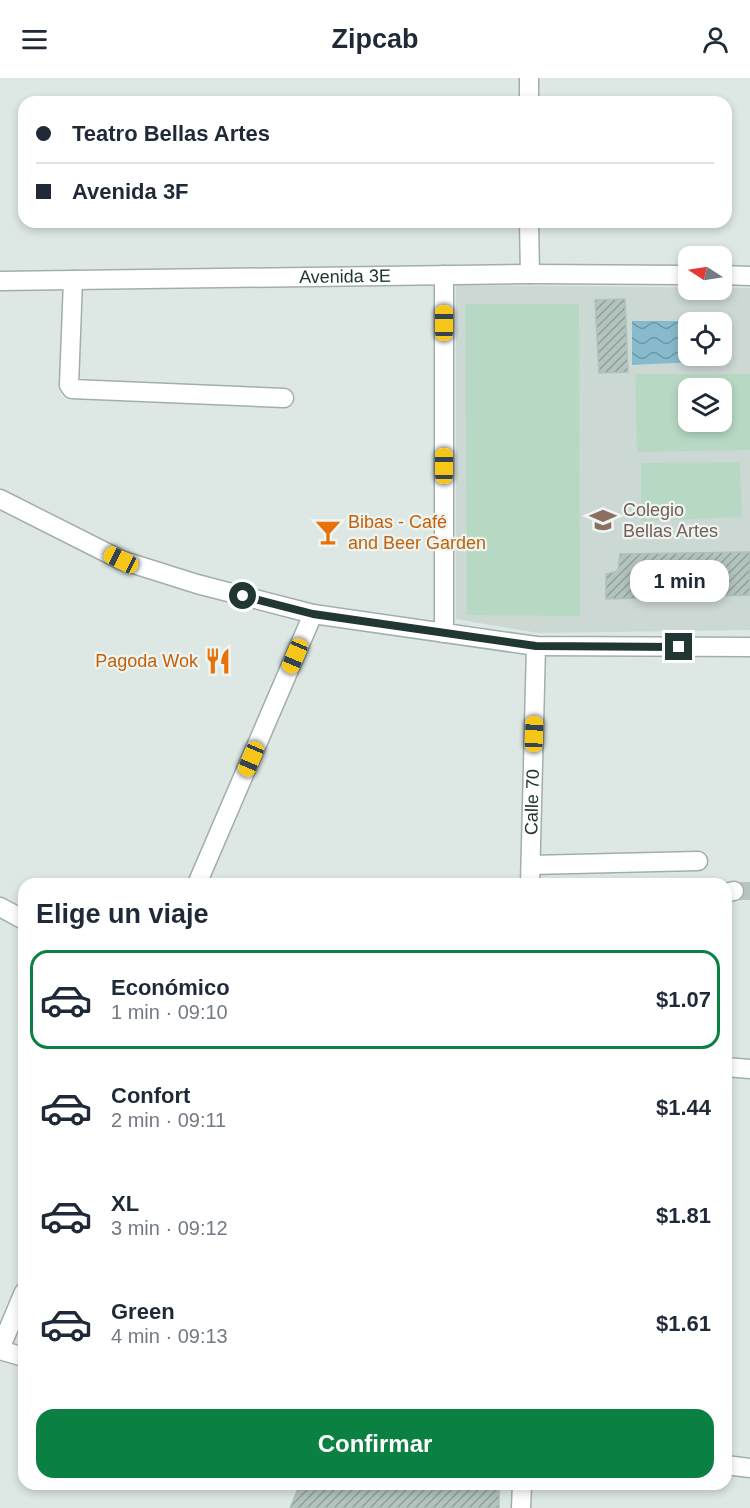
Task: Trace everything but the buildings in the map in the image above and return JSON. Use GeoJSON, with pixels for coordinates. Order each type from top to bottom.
{"type":"FeatureCollection","features":[{"type":"Feature","properties":{"kind":"street"},"geometry":{"type":"LineString","coordinates":[[529,78],[529,96]]}},
{"type":"Feature","properties":{"kind":"street"},"geometry":{"type":"LineString","coordinates":[[530,228],[530,274]]}},
{"type":"Feature","properties":{"kind":"street","name":"Avenida 3E"},"geometry":{"type":"LineString","coordinates":[[0,281],[530,274],[678,275]]}},
{"type":"Feature","properties":{"kind":"street"},"geometry":{"type":"LineString","coordinates":[[444,275],[444,633]]}},
{"type":"Feature","properties":{"kind":"street"},"geometry":{"type":"LineString","coordinates":[[732,275],[750,276]]}},
{"type":"Feature","properties":{"kind":"street"},"geometry":{"type":"LineString","coordinates":[[73,280],[69,385],[72,389],[284,398]]}},
{"type":"Feature","properties":{"kind":"street"},"geometry":{"type":"LineString","coordinates":[[0,499],[121,560],[197,584],[313,614],[536,646],[750,647]]}},
{"type":"Feature","properties":{"kind":"street"},"geometry":{"type":"LineString","coordinates":[[201,878],[313,614]]}},
{"type":"Feature","properties":{"kind":"street","name":"Calle 70"},"geometry":{"type":"LineString","coordinates":[[530,878],[536,646]]}},
{"type":"Feature","properties":{"kind":"street"},"geometry":{"type":"LineString","coordinates":[[531,865],[698,861]]}},
{"type":"Feature","properties":{"kind":"street"},"geometry":{"type":"LineString","coordinates":[[0,907],[18,917]]}},
{"type":"Feature","properties":{"kind":"street"},"geometry":{"type":"LineString","coordinates":[[732,1068],[750,1069]]}},
{"type":"Feature","properties":{"kind":"street"},"geometry":{"type":"LineString","coordinates":[[18,1306],[0,1350],[18,1355]]}},
{"type":"Feature","properties":{"kind":"street"},"geometry":{"type":"LineString","coordinates":[[732,1466],[750,1468]]}},
{"type":"Feature","properties":{"kind":"street"},"geometry":{"type":"LineString","coordinates":[[521,1508],[522,1490]]}},
{"type":"Feature","properties":{"kind":"shaded area","name":"Colegio Bellas Artes"},"geometry":{"type":"Polygon","coordinates":[[[456,285],[678,287],[678,300],[732,300],[732,288],[750,288],[750,630],[538,633],[456,619],[456,285]]]}},
{"type":"Feature","properties":{"kind":"green space"},"geometry":{"type":"Polygon","coordinates":[[[465,304],[579,304],[580,616],[467,615],[465,304]]]}},
{"type":"Feature","properties":{"kind":"green space"},"geometry":{"type":"Polygon","coordinates":[[[635,374],[750,374],[750,450],[637,452],[635,374]]]}},
{"type":"Feature","properties":{"kind":"green space"},"geometry":{"type":"Polygon","coordinates":[[[740,462],[742,517],[641,521],[641,463],[740,462]]]}},
{"type":"Feature","properties":{"kind":"water"},"geometry":{"type":"Polygon","coordinates":[[[632,321],[678,321],[678,363],[632,365],[632,321]]]}},
{"type":"Feature","properties":{"kind":"tunnel"},"geometry":{"type":"LineString","coordinates":[[734,891],[750,891]]}},
{"type":"Feature","properties":{"kind":"place","name":"Colegio Bellas Artes"},"geometry":{"type":"Point","coordinates":[603,520]}},
{"type":"Feature","properties":{"kind":"place","name":"Bibas - Café and Beer Garden"},"geometry":{"type":"Point","coordinates":[328,532]}},
{"type":"Feature","properties":{"kind":"place","name":"Pagoda Wok"},"geometry":{"type":"Point","coordinates":[218,661]}},
{"type":"Feature","properties":{"kind":"route"},"geometry":{"type":"LineString","coordinates":[[243,596],[313,614],[536,646],[679,647]]}}]}
